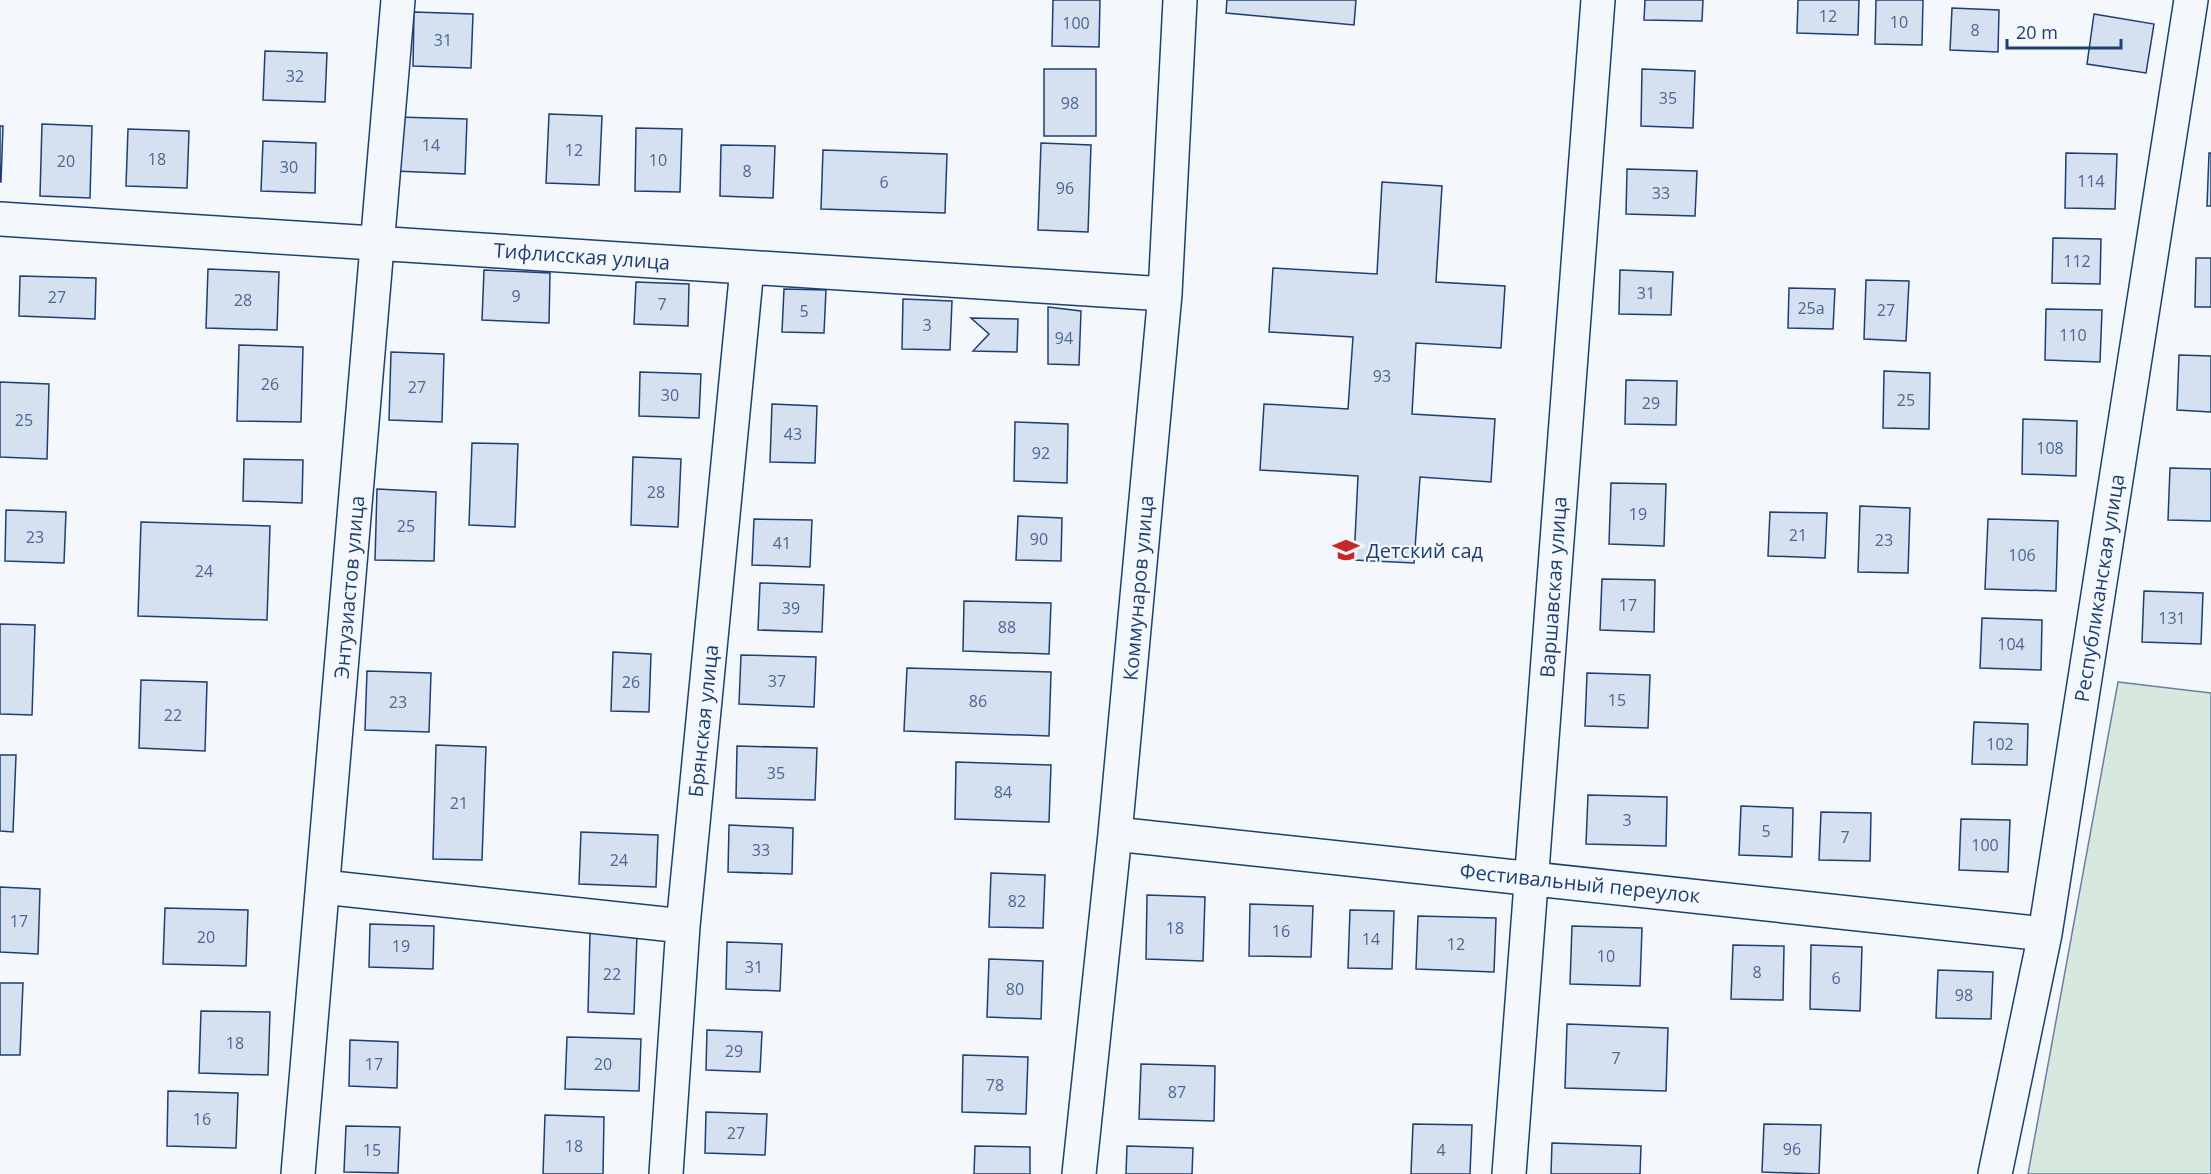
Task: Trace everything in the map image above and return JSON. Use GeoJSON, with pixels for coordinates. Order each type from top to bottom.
{"type":"FeatureCollection","features":[{"type":"Feature","properties":{"kind":"street","name":"Энтузиастов улица"},"geometry":{"type":"LineString","coordinates":[[298,1174],[398,0]]}},
{"type":"Feature","properties":{"kind":"street","name":"Коммунаров улица"},"geometry":{"type":"LineString","coordinates":[[1079,1174],[1115,834],[1165,294],[1179,0]]}},
{"type":"Feature","properties":{"kind":"street","name":"Варшавская улица"},"geometry":{"type":"LineString","coordinates":[[1509,1174],[1598,0]]}},
{"type":"Feature","properties":{"kind":"street","name":"Республиканская улица"},"geometry":{"type":"LineString","coordinates":[[1995,1174],[2045,934],[2192,0]]}},
{"type":"Feature","properties":{"kind":"street","name":"Тифлисская улица"},"geometry":{"type":"LineString","coordinates":[[0,219],[1165,294]]}},
{"type":"Feature","properties":{"kind":"street","name":"Брянская улица"},"geometry":{"type":"LineString","coordinates":[[666,1174],[683,926],[747,268]]}},
{"type":"Feature","properties":{"kind":"street","name":"Фестивальный переулок"},"geometry":{"type":"LineString","coordinates":[[1115,834],[2045,934]]}},
{"type":"Feature","properties":{"kind":"street"},"geometry":{"type":"LineString","coordinates":[[323,887],[683,926]]}},
{"type":"Feature","properties":{"kind":"shaded area"},"geometry":{"type":"Polygon","coordinates":[[[2118,682],[2211,693],[2211,1174],[2028,1174],[2118,682]]]}},
{"type":"Feature","properties":{"kind":"building"},"geometry":{"type":"Polygon","coordinates":[[[1053,0],[1100,0],[1099,47],[1052,46],[1053,0]]]}},
{"type":"Feature","properties":{"kind":"building"},"geometry":{"type":"Polygon","coordinates":[[[1227,0],[1356,0],[1354,25],[1226,13],[1227,0]]]}},
{"type":"Feature","properties":{"kind":"building"},"geometry":{"type":"Polygon","coordinates":[[[1645,0],[1703,0],[1702,21],[1644,20],[1645,0]]]}},
{"type":"Feature","properties":{"kind":"building"},"geometry":{"type":"Polygon","coordinates":[[[1798,0],[1859,0],[1858,35],[1797,33],[1798,0]]]}},
{"type":"Feature","properties":{"kind":"building"},"geometry":{"type":"Polygon","coordinates":[[[1876,0],[1923,0],[1922,45],[1875,44],[1876,0]]]}},
{"type":"Feature","properties":{"kind":"building"},"geometry":{"type":"Polygon","coordinates":[[[1952,8],[1999,10],[1998,52],[1950,50],[1952,8]]]}},
{"type":"Feature","properties":{"kind":"building"},"geometry":{"type":"Polygon","coordinates":[[[414,12],[473,14],[471,68],[413,66],[414,12]]]}},
{"type":"Feature","properties":{"kind":"building"},"geometry":{"type":"Polygon","coordinates":[[[2094,14],[2154,24],[2146,73],[2087,64],[2094,14]]]}},
{"type":"Feature","properties":{"kind":"building"},"geometry":{"type":"Polygon","coordinates":[[[265,51],[327,53],[325,102],[263,100],[265,51]]]}},
{"type":"Feature","properties":{"kind":"building"},"geometry":{"type":"Polygon","coordinates":[[[1044,69],[1096,69],[1096,136],[1044,136],[1044,69]]]}},
{"type":"Feature","properties":{"kind":"building"},"geometry":{"type":"Polygon","coordinates":[[[1642,69],[1695,71],[1693,128],[1641,126],[1642,69]]]}},
{"type":"Feature","properties":{"kind":"building"},"geometry":{"type":"Polygon","coordinates":[[[549,114],[602,116],[599,185],[546,183],[549,114]]]}},
{"type":"Feature","properties":{"kind":"building"},"geometry":{"type":"Polygon","coordinates":[[[397,117],[467,119],[465,174],[395,171],[397,117]]]}},
{"type":"Feature","properties":{"kind":"building"},"geometry":{"type":"Polygon","coordinates":[[[42,124],[92,126],[90,198],[40,196],[42,124]]]}},
{"type":"Feature","properties":{"kind":"building"},"geometry":{"type":"Polygon","coordinates":[[[0,126],[3,126],[1,182],[0,182],[0,126]]]}},
{"type":"Feature","properties":{"kind":"building"},"geometry":{"type":"Polygon","coordinates":[[[636,128],[682,129],[680,192],[635,191],[636,128]]]}},
{"type":"Feature","properties":{"kind":"building"},"geometry":{"type":"Polygon","coordinates":[[[128,129],[189,131],[187,188],[126,186],[128,129]]]}},
{"type":"Feature","properties":{"kind":"building"},"geometry":{"type":"Polygon","coordinates":[[[263,141],[316,143],[315,193],[261,191],[263,141]]]}},
{"type":"Feature","properties":{"kind":"building"},"geometry":{"type":"Polygon","coordinates":[[[1041,143],[1091,145],[1088,232],[1038,230],[1041,143]]]}},
{"type":"Feature","properties":{"kind":"building"},"geometry":{"type":"Polygon","coordinates":[[[721,145],[775,146],[773,198],[720,196],[721,145]]]}},
{"type":"Feature","properties":{"kind":"building"},"geometry":{"type":"Polygon","coordinates":[[[823,150],[947,154],[945,213],[821,209],[823,150]]]}},
{"type":"Feature","properties":{"kind":"building"},"geometry":{"type":"Polygon","coordinates":[[[2066,153],[2117,154],[2115,209],[2065,208],[2066,153]]]}},
{"type":"Feature","properties":{"kind":"building"},"geometry":{"type":"Polygon","coordinates":[[[2209,153],[2211,153],[2211,206],[2207,206],[2209,153]]]}},
{"type":"Feature","properties":{"kind":"building"},"geometry":{"type":"Polygon","coordinates":[[[1627,169],[1697,171],[1695,216],[1626,214],[1627,169]]]}},
{"type":"Feature","properties":{"kind":"building"},"geometry":{"type":"Polygon","coordinates":[[[1382,182],[1442,186],[1436,282],[1505,286],[1501,348],[1416,343],[1412,414],[1495,419],[1491,482],[1420,477],[1414,563],[1354,560],[1358,476],[1260,470],[1264,404],[1348,409],[1353,337],[1269,332],[1273,268],[1377,274],[1382,182]]]}},
{"type":"Feature","properties":{"kind":"building"},"geometry":{"type":"Polygon","coordinates":[[[2053,238],[2101,239],[2100,284],[2052,283],[2053,238]]]}},
{"type":"Feature","properties":{"kind":"building"},"geometry":{"type":"Polygon","coordinates":[[[2196,258],[2211,258],[2211,307],[2195,307],[2196,258]]]}},
{"type":"Feature","properties":{"kind":"building"},"geometry":{"type":"Polygon","coordinates":[[[208,269],[279,272],[277,330],[206,328],[208,269]]]}},
{"type":"Feature","properties":{"kind":"building"},"geometry":{"type":"Polygon","coordinates":[[[484,270],[550,273],[549,323],[482,320],[484,270]]]}},
{"type":"Feature","properties":{"kind":"building"},"geometry":{"type":"Polygon","coordinates":[[[1620,270],[1673,272],[1671,315],[1619,314],[1620,270]]]}},
{"type":"Feature","properties":{"kind":"building"},"geometry":{"type":"Polygon","coordinates":[[[20,276],[96,278],[95,319],[19,316],[20,276]]]}},
{"type":"Feature","properties":{"kind":"building"},"geometry":{"type":"Polygon","coordinates":[[[1866,280],[1909,281],[1906,341],[1864,339],[1866,280]]]}},
{"type":"Feature","properties":{"kind":"building"},"geometry":{"type":"Polygon","coordinates":[[[636,282],[689,284],[688,326],[634,324],[636,282]]]}},
{"type":"Feature","properties":{"kind":"building"},"geometry":{"type":"Polygon","coordinates":[[[1789,288],[1835,289],[1833,329],[1788,328],[1789,288]]]}},
{"type":"Feature","properties":{"kind":"building"},"geometry":{"type":"Polygon","coordinates":[[[784,289],[826,290],[824,333],[782,332],[784,289]]]}},
{"type":"Feature","properties":{"kind":"building"},"geometry":{"type":"Polygon","coordinates":[[[903,299],[952,301],[950,350],[902,349],[903,299]]]}},
{"type":"Feature","properties":{"kind":"building"},"geometry":{"type":"Polygon","coordinates":[[[1048,307],[1081,311],[1079,365],[1048,364],[1048,307]]]}},
{"type":"Feature","properties":{"kind":"building"},"geometry":{"type":"Polygon","coordinates":[[[2046,309],[2102,310],[2100,362],[2045,360],[2046,309]]]}},
{"type":"Feature","properties":{"kind":"building"},"geometry":{"type":"Polygon","coordinates":[[[971,318],[1018,319],[1017,352],[973,351],[989,334],[971,318]]]}},
{"type":"Feature","properties":{"kind":"building"},"geometry":{"type":"Polygon","coordinates":[[[239,345],[303,347],[301,422],[237,421],[239,345]]]}},
{"type":"Feature","properties":{"kind":"building"},"geometry":{"type":"Polygon","coordinates":[[[391,352],[444,354],[442,422],[389,420],[391,352]]]}},
{"type":"Feature","properties":{"kind":"building"},"geometry":{"type":"Polygon","coordinates":[[[2179,355],[2211,356],[2211,412],[2177,410],[2179,355]]]}},
{"type":"Feature","properties":{"kind":"building"},"geometry":{"type":"Polygon","coordinates":[[[1884,371],[1930,373],[1929,429],[1883,428],[1884,371]]]}},
{"type":"Feature","properties":{"kind":"building"},"geometry":{"type":"Polygon","coordinates":[[[640,372],[701,374],[699,418],[639,416],[640,372]]]}},
{"type":"Feature","properties":{"kind":"building"},"geometry":{"type":"Polygon","coordinates":[[[1626,380],[1677,381],[1676,425],[1625,424],[1626,380]]]}},
{"type":"Feature","properties":{"kind":"building"},"geometry":{"type":"Polygon","coordinates":[[[0,382],[49,384],[47,459],[0,457],[0,382]]]}},
{"type":"Feature","properties":{"kind":"building"},"geometry":{"type":"Polygon","coordinates":[[[772,404],[817,406],[815,463],[770,462],[772,404]]]}},
{"type":"Feature","properties":{"kind":"building"},"geometry":{"type":"Polygon","coordinates":[[[2023,419],[2077,421],[2076,476],[2022,474],[2023,419]]]}},
{"type":"Feature","properties":{"kind":"building"},"geometry":{"type":"Polygon","coordinates":[[[1015,422],[1068,424],[1067,483],[1014,481],[1015,422]]]}},
{"type":"Feature","properties":{"kind":"building"},"geometry":{"type":"Polygon","coordinates":[[[472,443],[518,444],[515,527],[469,525],[472,443]]]}},
{"type":"Feature","properties":{"kind":"building"},"geometry":{"type":"Polygon","coordinates":[[[633,457],[681,459],[678,527],[631,525],[633,457]]]}},
{"type":"Feature","properties":{"kind":"building"},"geometry":{"type":"Polygon","coordinates":[[[244,459],[303,460],[302,503],[243,501],[244,459]]]}},
{"type":"Feature","properties":{"kind":"building"},"geometry":{"type":"Polygon","coordinates":[[[2170,468],[2211,469],[2211,521],[2168,520],[2170,468]]]}},
{"type":"Feature","properties":{"kind":"building"},"geometry":{"type":"Polygon","coordinates":[[[1611,483],[1666,484],[1664,546],[1609,544],[1611,483]]]}},
{"type":"Feature","properties":{"kind":"building"},"geometry":{"type":"Polygon","coordinates":[[[377,489],[436,492],[434,561],[375,560],[377,489]]]}},
{"type":"Feature","properties":{"kind":"building"},"geometry":{"type":"Polygon","coordinates":[[[1860,506],[1910,508],[1908,573],[1858,572],[1860,506]]]}},
{"type":"Feature","properties":{"kind":"building"},"geometry":{"type":"Polygon","coordinates":[[[6,510],[66,512],[64,563],[5,561],[6,510]]]}},
{"type":"Feature","properties":{"kind":"building"},"geometry":{"type":"Polygon","coordinates":[[[1770,512],[1827,513],[1825,558],[1768,556],[1770,512]]]}},
{"type":"Feature","properties":{"kind":"building"},"geometry":{"type":"Polygon","coordinates":[[[1018,516],[1062,518],[1061,561],[1016,560],[1018,516]]]}},
{"type":"Feature","properties":{"kind":"building"},"geometry":{"type":"Polygon","coordinates":[[[754,519],[812,520],[810,567],[752,565],[754,519]]]}},
{"type":"Feature","properties":{"kind":"building"},"geometry":{"type":"Polygon","coordinates":[[[1988,519],[2058,521],[2056,591],[1985,589],[1988,519]]]}},
{"type":"Feature","properties":{"kind":"building"},"geometry":{"type":"Polygon","coordinates":[[[141,522],[270,526],[267,620],[138,616],[141,522]]]}},
{"type":"Feature","properties":{"kind":"building"},"geometry":{"type":"Polygon","coordinates":[[[1602,579],[1655,580],[1654,632],[1600,630],[1602,579]]]}},
{"type":"Feature","properties":{"kind":"building"},"geometry":{"type":"Polygon","coordinates":[[[760,583],[824,585],[822,632],[758,630],[760,583]]]}},
{"type":"Feature","properties":{"kind":"building"},"geometry":{"type":"Polygon","coordinates":[[[2144,591],[2203,593],[2201,644],[2142,642],[2144,591]]]}},
{"type":"Feature","properties":{"kind":"building"},"geometry":{"type":"Polygon","coordinates":[[[964,601],[1051,603],[1049,654],[963,651],[964,601]]]}},
{"type":"Feature","properties":{"kind":"building"},"geometry":{"type":"Polygon","coordinates":[[[1982,618],[2042,620],[2041,670],[1980,668],[1982,618]]]}},
{"type":"Feature","properties":{"kind":"building"},"geometry":{"type":"Polygon","coordinates":[[[0,624],[35,625],[32,715],[0,714],[0,624]]]}},
{"type":"Feature","properties":{"kind":"building"},"geometry":{"type":"Polygon","coordinates":[[[613,652],[651,654],[649,712],[611,711],[613,652]]]}},
{"type":"Feature","properties":{"kind":"building"},"geometry":{"type":"Polygon","coordinates":[[[741,655],[816,657],[814,707],[739,704],[741,655]]]}},
{"type":"Feature","properties":{"kind":"building"},"geometry":{"type":"Polygon","coordinates":[[[907,668],[1051,672],[1049,736],[904,731],[907,668]]]}},
{"type":"Feature","properties":{"kind":"building"},"geometry":{"type":"Polygon","coordinates":[[[367,671],[431,673],[429,732],[365,730],[367,671]]]}},
{"type":"Feature","properties":{"kind":"building"},"geometry":{"type":"Polygon","coordinates":[[[1587,673],[1650,675],[1648,728],[1585,726],[1587,673]]]}},
{"type":"Feature","properties":{"kind":"building"},"geometry":{"type":"Polygon","coordinates":[[[141,680],[207,682],[205,751],[139,748],[141,680]]]}},
{"type":"Feature","properties":{"kind":"building"},"geometry":{"type":"Polygon","coordinates":[[[1974,722],[2028,724],[2027,765],[1972,764],[1974,722]]]}},
{"type":"Feature","properties":{"kind":"building"},"geometry":{"type":"Polygon","coordinates":[[[436,745],[486,747],[482,860],[433,859],[436,745]]]}},
{"type":"Feature","properties":{"kind":"building"},"geometry":{"type":"Polygon","coordinates":[[[737,746],[817,748],[815,800],[736,798],[737,746]]]}},
{"type":"Feature","properties":{"kind":"building"},"geometry":{"type":"Polygon","coordinates":[[[0,755],[16,755],[13,832],[0,831],[0,755]]]}},
{"type":"Feature","properties":{"kind":"building"},"geometry":{"type":"Polygon","coordinates":[[[956,762],[1051,765],[1049,822],[955,819],[956,762]]]}},
{"type":"Feature","properties":{"kind":"building"},"geometry":{"type":"Polygon","coordinates":[[[1588,795],[1667,797],[1666,846],[1586,844],[1588,795]]]}},
{"type":"Feature","properties":{"kind":"building"},"geometry":{"type":"Polygon","coordinates":[[[1741,806],[1793,808],[1792,857],[1739,855],[1741,806]]]}},
{"type":"Feature","properties":{"kind":"building"},"geometry":{"type":"Polygon","coordinates":[[[1821,812],[1871,813],[1870,861],[1819,860],[1821,812]]]}},
{"type":"Feature","properties":{"kind":"building"},"geometry":{"type":"Polygon","coordinates":[[[1961,819],[2010,820],[2008,872],[1959,870],[1961,819]]]}},
{"type":"Feature","properties":{"kind":"building"},"geometry":{"type":"Polygon","coordinates":[[[729,825],[793,828],[792,874],[728,872],[729,825]]]}},
{"type":"Feature","properties":{"kind":"building"},"geometry":{"type":"Polygon","coordinates":[[[581,832],[658,835],[656,887],[579,884],[581,832]]]}},
{"type":"Feature","properties":{"kind":"building"},"geometry":{"type":"Polygon","coordinates":[[[991,873],[1045,875],[1043,928],[989,927],[991,873]]]}},
{"type":"Feature","properties":{"kind":"building"},"geometry":{"type":"Polygon","coordinates":[[[0,887],[40,889],[38,954],[0,952],[0,887]]]}},
{"type":"Feature","properties":{"kind":"building"},"geometry":{"type":"Polygon","coordinates":[[[1147,895],[1205,897],[1203,961],[1146,959],[1147,895]]]}},
{"type":"Feature","properties":{"kind":"building"},"geometry":{"type":"Polygon","coordinates":[[[1250,904],[1313,906],[1311,957],[1249,956],[1250,904]]]}},
{"type":"Feature","properties":{"kind":"building"},"geometry":{"type":"Polygon","coordinates":[[[165,908],[248,910],[246,966],[163,964],[165,908]]]}},
{"type":"Feature","properties":{"kind":"building"},"geometry":{"type":"Polygon","coordinates":[[[1350,910],[1394,911],[1392,969],[1348,968],[1350,910]]]}},
{"type":"Feature","properties":{"kind":"building"},"geometry":{"type":"Polygon","coordinates":[[[1418,916],[1496,918],[1494,972],[1416,969],[1418,916]]]}},
{"type":"Feature","properties":{"kind":"building"},"geometry":{"type":"Polygon","coordinates":[[[370,924],[434,926],[433,969],[369,967],[370,924]]]}},
{"type":"Feature","properties":{"kind":"building"},"geometry":{"type":"Polygon","coordinates":[[[1572,926],[1642,928],[1640,986],[1570,984],[1572,926]]]}},
{"type":"Feature","properties":{"kind":"building"},"geometry":{"type":"Polygon","coordinates":[[[590,933],[637,935],[634,1014],[588,1012],[590,933]]]}},
{"type":"Feature","properties":{"kind":"building"},"geometry":{"type":"Polygon","coordinates":[[[727,942],[782,944],[780,991],[726,989],[727,942]]]}},
{"type":"Feature","properties":{"kind":"building"},"geometry":{"type":"Polygon","coordinates":[[[1733,945],[1784,946],[1783,1000],[1731,999],[1733,945]]]}},
{"type":"Feature","properties":{"kind":"building"},"geometry":{"type":"Polygon","coordinates":[[[1811,945],[1862,947],[1860,1011],[1810,1009],[1811,945]]]}},
{"type":"Feature","properties":{"kind":"building"},"geometry":{"type":"Polygon","coordinates":[[[989,959],[1043,961],[1041,1019],[987,1017],[989,959]]]}},
{"type":"Feature","properties":{"kind":"building"},"geometry":{"type":"Polygon","coordinates":[[[1938,970],[1993,972],[1991,1019],[1936,1018],[1938,970]]]}},
{"type":"Feature","properties":{"kind":"building"},"geometry":{"type":"Polygon","coordinates":[[[0,983],[23,983],[20,1055],[0,1055],[0,983]]]}},
{"type":"Feature","properties":{"kind":"building"},"geometry":{"type":"Polygon","coordinates":[[[201,1011],[270,1012],[268,1075],[199,1073],[201,1011]]]}},
{"type":"Feature","properties":{"kind":"building"},"geometry":{"type":"Polygon","coordinates":[[[1567,1024],[1668,1028],[1666,1091],[1565,1088],[1567,1024]]]}},
{"type":"Feature","properties":{"kind":"building"},"geometry":{"type":"Polygon","coordinates":[[[707,1030],[762,1032],[760,1072],[706,1070],[707,1030]]]}},
{"type":"Feature","properties":{"kind":"building"},"geometry":{"type":"Polygon","coordinates":[[[567,1037],[641,1039],[639,1091],[565,1089],[567,1037]]]}},
{"type":"Feature","properties":{"kind":"building"},"geometry":{"type":"Polygon","coordinates":[[[350,1040],[398,1042],[397,1088],[349,1086],[350,1040]]]}},
{"type":"Feature","properties":{"kind":"building"},"geometry":{"type":"Polygon","coordinates":[[[963,1055],[1028,1057],[1026,1114],[962,1112],[963,1055]]]}},
{"type":"Feature","properties":{"kind":"building"},"geometry":{"type":"Polygon","coordinates":[[[1141,1064],[1215,1066],[1214,1121],[1139,1119],[1141,1064]]]}},
{"type":"Feature","properties":{"kind":"building"},"geometry":{"type":"Polygon","coordinates":[[[168,1091],[238,1093],[236,1148],[167,1146],[168,1091]]]}},
{"type":"Feature","properties":{"kind":"building"},"geometry":{"type":"Polygon","coordinates":[[[706,1112],[767,1114],[765,1155],[705,1153],[706,1112]]]}},
{"type":"Feature","properties":{"kind":"building"},"geometry":{"type":"Polygon","coordinates":[[[545,1115],[604,1117],[603,1174],[543,1174],[545,1115]]]}},
{"type":"Feature","properties":{"kind":"building"},"geometry":{"type":"Polygon","coordinates":[[[1413,1124],[1472,1125],[1470,1174],[1411,1174],[1413,1124]]]}},
{"type":"Feature","properties":{"kind":"building"},"geometry":{"type":"Polygon","coordinates":[[[1764,1124],[1821,1125],[1819,1174],[1762,1172],[1764,1124]]]}},
{"type":"Feature","properties":{"kind":"building"},"geometry":{"type":"Polygon","coordinates":[[[346,1126],[400,1127],[398,1173],[344,1172],[346,1126]]]}},
{"type":"Feature","properties":{"kind":"building"},"geometry":{"type":"Polygon","coordinates":[[[1552,1143],[1641,1146],[1640,1174],[1551,1174],[1552,1143]]]}},
{"type":"Feature","properties":{"kind":"building"},"geometry":{"type":"Polygon","coordinates":[[[975,1146],[1030,1147],[1030,1174],[974,1174],[975,1146]]]}},
{"type":"Feature","properties":{"kind":"building"},"geometry":{"type":"Polygon","coordinates":[[[1127,1146],[1193,1148],[1192,1174],[1126,1174],[1127,1146]]]}},
{"type":"Feature","properties":{"kind":"place","name":"Детский сад"},"geometry":{"type":"Point","coordinates":[1346,550]}}]}
